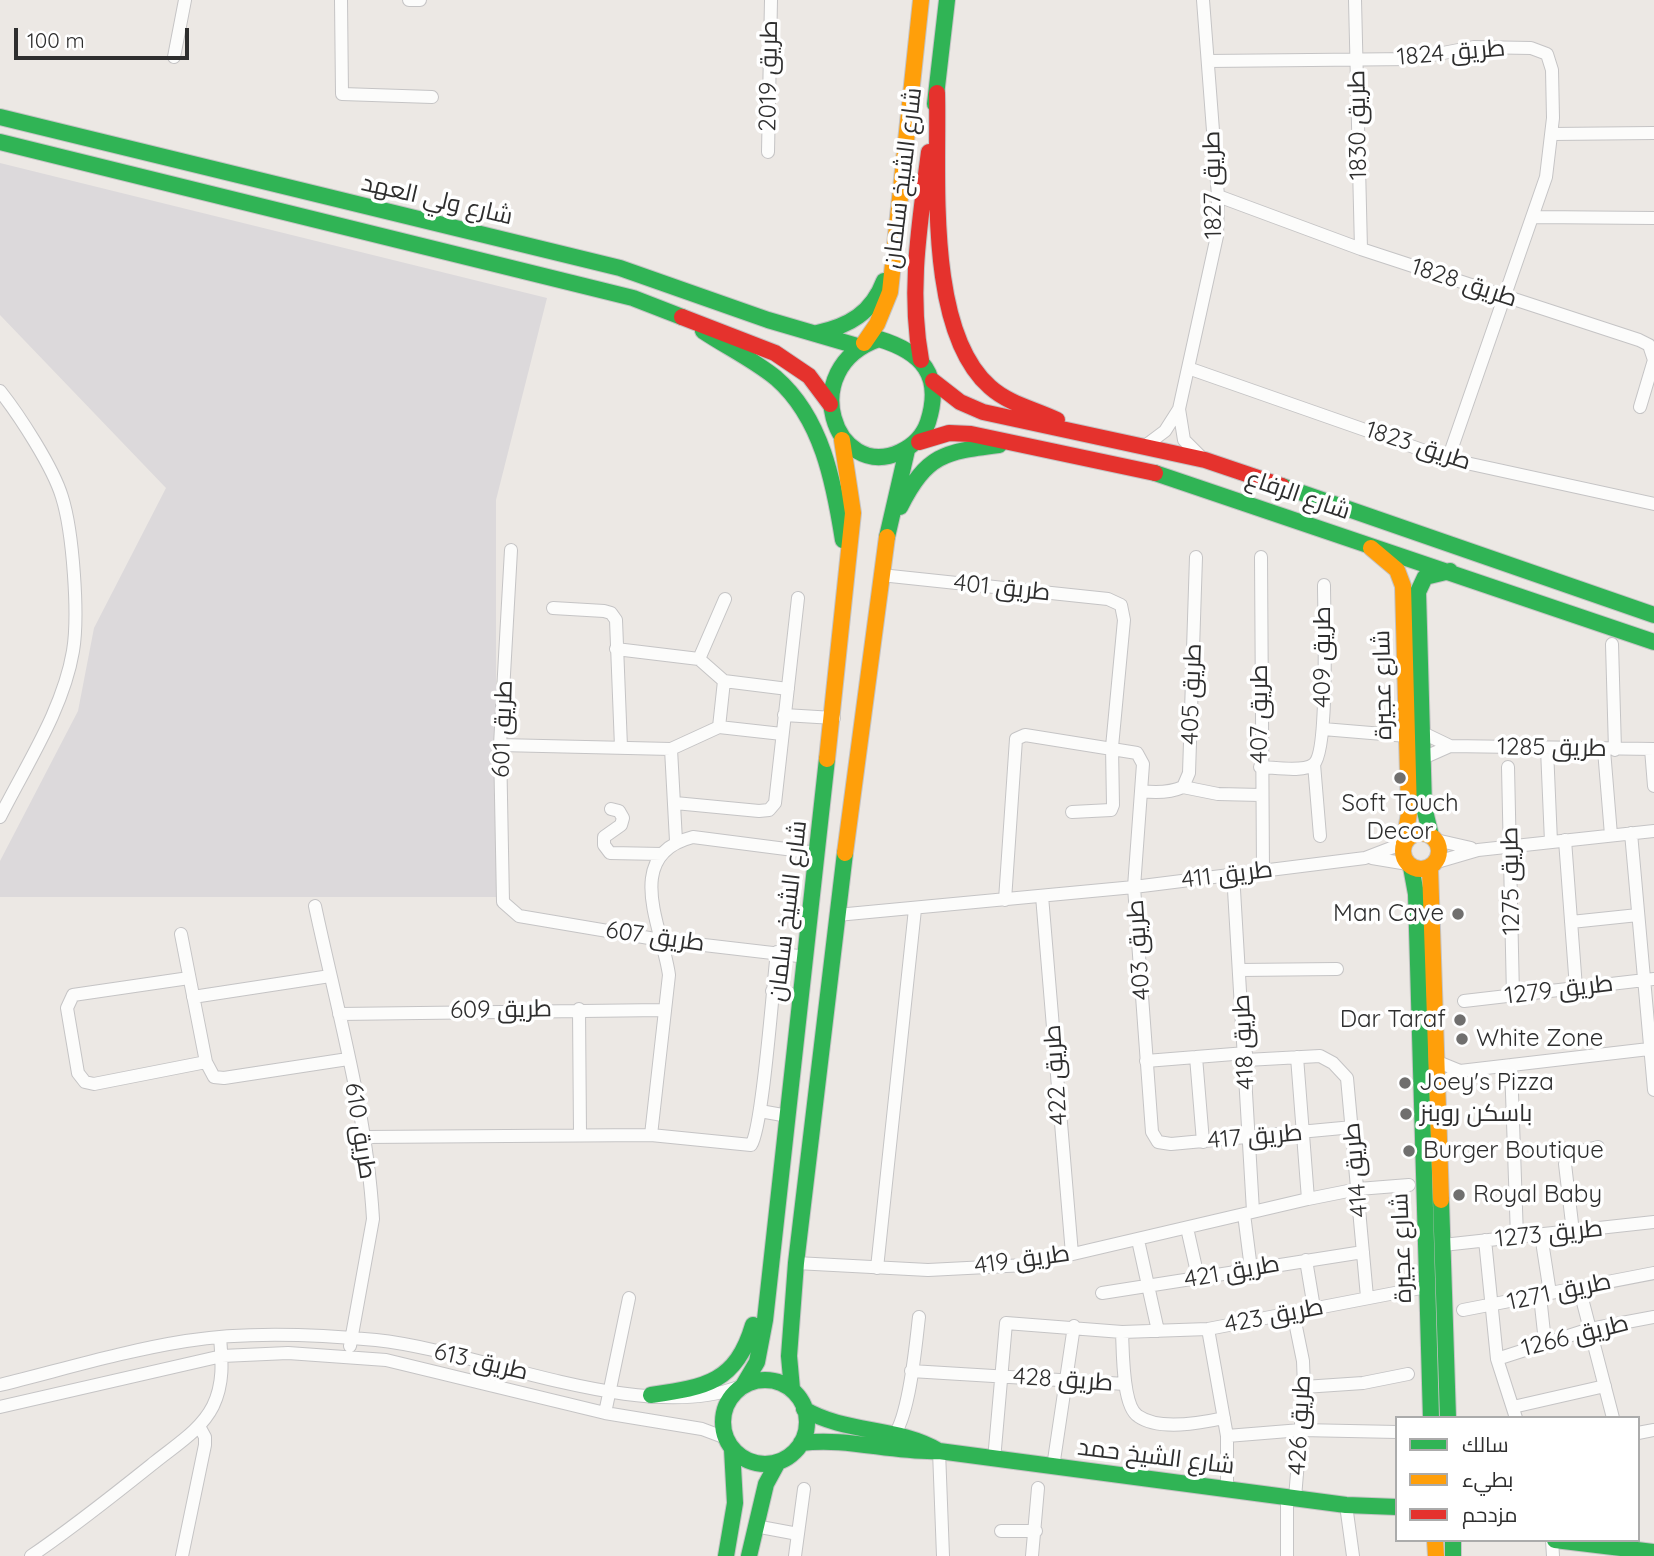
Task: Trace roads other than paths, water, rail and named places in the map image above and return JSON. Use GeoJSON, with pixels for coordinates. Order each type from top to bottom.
{"type":"FeatureCollection","features":[{"type":"Feature","properties":{"kind":"main road"},"geometry":{"type":"LineString","coordinates":[[912,0],[917,32]]}},
{"type":"Feature","properties":{"kind":"main road","name":"شارع الشيخ سلمان"},"geometry":{"type":"LineString","coordinates":[[861,344],[877,324],[887,303],[898,230],[921,0]]}},
{"type":"Feature","properties":{"kind":"main road","name":"شارع الشيخ سلمان"},"geometry":{"type":"LineString","coordinates":[[921,360],[914,329],[913,297],[947,0]]}},
{"type":"Feature","properties":{"kind":"main road"},"geometry":{"type":"LineString","coordinates":[[937,93],[942,285],[958,338],[969,361],[1001,396],[1082,433]]}},
{"type":"Feature","properties":{"kind":"main road","name":"شارع ولي العهد"},"geometry":{"type":"LineString","coordinates":[[0,117],[620,268],[717,300],[793,331],[861,344]]}},
{"type":"Feature","properties":{"kind":"main road","name":"شارع ولي العهد"},"geometry":{"type":"LineString","coordinates":[[0,142],[633,298],[775,353],[809,376],[830,404]]}},
{"type":"Feature","properties":{"kind":"main road"},"geometry":{"type":"LineString","coordinates":[[793,331],[815,334],[836,330],[855,321],[871,306],[882,288],[898,230]]}},
{"type":"Feature","properties":{"kind":"main road"},"geometry":{"type":"LineString","coordinates":[[677,313],[759,366],[797,402],[830,468],[838,496],[848,571]]}},
{"type":"Feature","properties":{"kind":"main road"},"geometry":{"type":"LineString","coordinates":[[888,340],[921,360],[933,381],[931,411],[913,446],[876,457],[857,451],[842,440],[830,404],[835,375],[844,358],[861,344],[888,340]]}},
{"type":"Feature","properties":{"kind":"main road","name":"شارع الرفاع"},"geometry":{"type":"LineString","coordinates":[[933,381],[960,402],[983,412],[1205,460],[1654,615]]}},
{"type":"Feature","properties":{"kind":"main road","name":"شارع الرفاع"},"geometry":{"type":"LineString","coordinates":[[913,446],[960,433],[1168,475],[1450,571],[1612,636],[1654,642]]}},
{"type":"Feature","properties":{"kind":"main road","name":"شارع الشيخ سلمان"},"geometry":{"type":"LineString","coordinates":[[741,1386],[757,1362],[769,1287],[834,718],[853,513],[842,440]]}},
{"type":"Feature","properties":{"kind":"main road"},"geometry":{"type":"LineString","coordinates":[[888,532],[908,488],[934,460],[966,448],[1006,443]]}},
{"type":"Feature","properties":{"kind":"main road","name":"شارع الشيخ سلمان"},"geometry":{"type":"LineString","coordinates":[[792,1389],[789,1356],[796,1263],[837,915],[881,575],[888,532],[913,446]]}},
{"type":"Feature","properties":{"kind":"main road","name":"شارع عجيرة"},"geometry":{"type":"LineString","coordinates":[[1363,541],[1397,570],[1403,586],[1415,735],[1423,758],[1424,807],[1434,838]]}},
{"type":"Feature","properties":{"kind":"main road","name":"شارع عجيرة"},"geometry":{"type":"LineString","coordinates":[[1404,843],[1415,735],[1418,592],[1425,577],[1450,571]]}},
{"type":"Feature","properties":{"kind":"main road"},"geometry":{"type":"LineString","coordinates":[[1612,636],[1654,634]]}},
{"type":"Feature","properties":{"kind":"main road"},"geometry":{"type":"LineString","coordinates":[[1420,833],[1434,838],[1440,850],[1434,865],[1410,866],[1403,854],[1404,843],[1420,833]]}},
{"type":"Feature","properties":{"kind":"main road","name":"شارع عجيرة"},"geometry":{"type":"LineString","coordinates":[[1434,865],[1429,895],[1438,1062],[1448,1416]]}},
{"type":"Feature","properties":{"kind":"main road","name":"شارع عجيرة"},"geometry":{"type":"LineString","coordinates":[[1410,866],[1416,894],[1418,1191],[1432,1416]]}},
{"type":"Feature","properties":{"kind":"main road"},"geometry":{"type":"LineString","coordinates":[[650,1395],[696,1388],[727,1374],[749,1345],[756,1313],[769,1287]]}},
{"type":"Feature","properties":{"kind":"main road"},"geometry":{"type":"LineString","coordinates":[[726,1556],[734,1521],[736,1484],[729,1443],[725,1410],[741,1386],[776,1380],[792,1389],[804,1409],[806,1428],[801,1443],[787,1458],[778,1462],[754,1462],[741,1458],[729,1443]]}},
{"type":"Feature","properties":{"kind":"main road","name":"شارع الشيخ حمد"},"geometry":{"type":"LineString","coordinates":[[804,1409],[841,1428],[923,1441],[939,1451]]}},
{"type":"Feature","properties":{"kind":"main road","name":"شارع الشيخ حمد"},"geometry":{"type":"LineString","coordinates":[[801,1443],[829,1439],[920,1453],[939,1451],[1346,1505],[1395,1507]]}},
{"type":"Feature","properties":{"kind":"main road"},"geometry":{"type":"LineString","coordinates":[[749,1556],[765,1484],[778,1462]]}},
{"type":"Feature","properties":{"kind":"main road","name":"شارع الشيخ حمد"},"geometry":{"type":"LineString","coordinates":[[1368,1507],[1395,1514]]}},
{"type":"Feature","properties":{"kind":"main road"},"geometry":{"type":"LineString","coordinates":[[1570,1542],[1654,1552]]}},
{"type":"Feature","properties":{"kind":"street"},"geometry":{"type":"LineString","coordinates":[[174,57],[185,0]]}},
{"type":"Feature","properties":{"kind":"street"},"geometry":{"type":"LineString","coordinates":[[341,0],[342,94],[432,97]]}},
{"type":"Feature","properties":{"kind":"street"},"geometry":{"type":"LineString","coordinates":[[409,0],[420,1]]}},
{"type":"Feature","properties":{"kind":"street","name":"طريق 2019"},"geometry":{"type":"LineString","coordinates":[[768,152],[771,0]]}},
{"type":"Feature","properties":{"kind":"street","name":"طريق 1827"},"geometry":{"type":"LineString","coordinates":[[1203,0],[1218,196],[1217,236],[1180,409],[1184,440],[1205,460]]}},
{"type":"Feature","properties":{"kind":"street","name":"طريق 1830"},"geometry":{"type":"LineString","coordinates":[[1354,0],[1361,249]]}},
{"type":"Feature","properties":{"kind":"street","name":"طريق 1824"},"geometry":{"type":"LineString","coordinates":[[1356,58],[1431,57],[1456,48],[1474,47],[1539,49],[1547,54],[1552,71],[1552,134],[1546,177],[1448,459]]}},
{"type":"Feature","properties":{"kind":"street"},"geometry":{"type":"LineString","coordinates":[[1208,61],[1356,58]]}},
{"type":"Feature","properties":{"kind":"street"},"geometry":{"type":"LineString","coordinates":[[1552,134],[1654,133]]}},
{"type":"Feature","properties":{"kind":"street","name":"طريق 1828"},"geometry":{"type":"LineString","coordinates":[[1218,196],[1361,249],[1649,345],[1654,360],[1640,407]]}},
{"type":"Feature","properties":{"kind":"street"},"geometry":{"type":"LineString","coordinates":[[1533,217],[1654,218]]}},
{"type":"Feature","properties":{"kind":"street","name":"طريق 1823"},"geometry":{"type":"LineString","coordinates":[[1188,368],[1448,459],[1654,504]]}},
{"type":"Feature","properties":{"kind":"street"},"geometry":{"type":"LineString","coordinates":[[0,391],[21,418],[62,496],[73,574],[73,650],[58,701],[0,817]]}},
{"type":"Feature","properties":{"kind":"street","name":"طريق 1827"},"geometry":{"type":"LineString","coordinates":[[1145,446],[1165,431],[1180,409]]}},
{"type":"Feature","properties":{"kind":"street","name":"طريق 601"},"geometry":{"type":"LineString","coordinates":[[507,908],[503,902],[500,745],[511,550]]}},
{"type":"Feature","properties":{"kind":"street","name":"طريق 407"},"geometry":{"type":"LineString","coordinates":[[1261,557],[1262,871]]}},
{"type":"Feature","properties":{"kind":"street","name":"طريق 405"},"geometry":{"type":"LineString","coordinates":[[1183,787],[1189,773],[1196,558]]}},
{"type":"Feature","properties":{"kind":"street","name":"طريق 401"},"geometry":{"type":"LineString","coordinates":[[881,575],[1108,599],[1121,605],[1124,620],[1112,747]]}},
{"type":"Feature","properties":{"kind":"street","name":"طريق 409"},"geometry":{"type":"LineString","coordinates":[[1320,836],[1314,764],[1323,729],[1324,585]]}},
{"type":"Feature","properties":{"kind":"street"},"geometry":{"type":"LineString","coordinates":[[675,803],[769,810],[775,803],[798,598]]}},
{"type":"Feature","properties":{"kind":"street"},"geometry":{"type":"LineString","coordinates":[[699,659],[725,599]]}},
{"type":"Feature","properties":{"kind":"street"},"geometry":{"type":"LineString","coordinates":[[554,608],[611,613],[616,621],[621,747]]}},
{"type":"Feature","properties":{"kind":"street"},"geometry":{"type":"LineString","coordinates":[[1611,835],[1609,750],[1612,636]]}},
{"type":"Feature","properties":{"kind":"street"},"geometry":{"type":"LineString","coordinates":[[616,649],[699,659],[724,681],[788,689]]}},
{"type":"Feature","properties":{"kind":"street"},"geometry":{"type":"LineString","coordinates":[[719,727],[724,681]]}},
{"type":"Feature","properties":{"kind":"street"},"geometry":{"type":"LineString","coordinates":[[784,715],[834,718]]}},
{"type":"Feature","properties":{"kind":"street"},"geometry":{"type":"LineString","coordinates":[[500,745],[671,749],[719,727],[782,734]]}},
{"type":"Feature","properties":{"kind":"street","name":"طريق 409"},"geometry":{"type":"LineString","coordinates":[[1323,729],[1415,735]]}},
{"type":"Feature","properties":{"kind":"street"},"geometry":{"type":"LineString","coordinates":[[1005,900],[1016,739],[1025,735],[1112,747],[1115,783],[1111,810],[1072,813]]}},
{"type":"Feature","properties":{"kind":"street","name":"طريق 1285"},"geometry":{"type":"LineString","coordinates":[[1415,735],[1450,746],[1548,750],[1653,749]]}},
{"type":"Feature","properties":{"kind":"street","name":"طريق 1285"},"geometry":{"type":"LineString","coordinates":[[1423,758],[1450,746]]}},
{"type":"Feature","properties":{"kind":"street","name":"طريق 403"},"geometry":{"type":"LineString","coordinates":[[1112,747],[1137,752],[1142,757],[1134,887],[1152,1132],[1158,1142]]}},
{"type":"Feature","properties":{"kind":"street"},"geometry":{"type":"LineString","coordinates":[[671,749],[676,841]]}},
{"type":"Feature","properties":{"kind":"street"},"geometry":{"type":"LineString","coordinates":[[1653,749],[1654,786]]}},
{"type":"Feature","properties":{"kind":"street"},"geometry":{"type":"LineString","coordinates":[[1548,750],[1551,842]]}},
{"type":"Feature","properties":{"kind":"street"},"geometry":{"type":"LineString","coordinates":[[1260,767],[1306,767],[1314,764]]}},
{"type":"Feature","properties":{"kind":"street","name":"طريق 1275"},"geometry":{"type":"LineString","coordinates":[[1508,767],[1513,996]]}},
{"type":"Feature","properties":{"kind":"street"},"geometry":{"type":"LineString","coordinates":[[1141,791],[1156,793],[1183,787],[1218,794],[1261,795]]}},
{"type":"Feature","properties":{"kind":"street"},"geometry":{"type":"LineString","coordinates":[[611,809],[619,811],[623,818],[621,825],[604,837],[604,845],[610,853],[662,854]]}},
{"type":"Feature","properties":{"kind":"street"},"geometry":{"type":"LineString","coordinates":[[1434,865],[1478,850],[1654,831]]}},
{"type":"Feature","properties":{"kind":"street"},"geometry":{"type":"LineString","coordinates":[[1631,833],[1638,915],[1649,979],[1648,1049],[1654,1090]]}},
{"type":"Feature","properties":{"kind":"street"},"geometry":{"type":"LineString","coordinates":[[650,1135],[669,975],[661,940],[653,921],[651,898],[656,862],[676,841],[693,837],[817,853]]}},
{"type":"Feature","properties":{"kind":"street"},"geometry":{"type":"LineString","coordinates":[[1434,838],[1478,850]]}},
{"type":"Feature","properties":{"kind":"street"},"geometry":{"type":"LineString","coordinates":[[1565,840],[1576,988]]}},
{"type":"Feature","properties":{"kind":"street","name":"طريق 411"},"geometry":{"type":"LineString","coordinates":[[837,915],[1134,887],[1365,858],[1404,843]]}},
{"type":"Feature","properties":{"kind":"street","name":"طريق 411"},"geometry":{"type":"LineString","coordinates":[[1365,858],[1410,866]]}},
{"type":"Feature","properties":{"kind":"street","name":"طريق 418"},"geometry":{"type":"LineString","coordinates":[[1233,873],[1246,1057],[1249,1213]]}},
{"type":"Feature","properties":{"kind":"street","name":"طريق 422"},"geometry":{"type":"LineString","coordinates":[[1042,896],[1072,1254]]}},
{"type":"Feature","properties":{"kind":"street","name":"طريق 610"},"geometry":{"type":"LineString","coordinates":[[315,906],[364,1138],[373,1219],[347,1357]]}},
{"type":"Feature","properties":{"kind":"street","name":"طريق 607"},"geometry":{"type":"LineString","coordinates":[[507,908],[519,916],[661,940],[807,957]]}},
{"type":"Feature","properties":{"kind":"street"},"geometry":{"type":"LineString","coordinates":[[877,1268],[915,909]]}},
{"type":"Feature","properties":{"kind":"street"},"geometry":{"type":"LineString","coordinates":[[1571,922],[1638,915]]}},
{"type":"Feature","properties":{"kind":"street"},"geometry":{"type":"LineString","coordinates":[[181,934],[205,1062],[214,1077],[224,1079],[348,1059]]}},
{"type":"Feature","properties":{"kind":"street"},"geometry":{"type":"LineString","coordinates":[[364,1138],[650,1135],[751,1145],[755,1140],[760,1111],[776,953]]}},
{"type":"Feature","properties":{"kind":"street"},"geometry":{"type":"LineString","coordinates":[[1240,970],[1337,969]]}},
{"type":"Feature","properties":{"kind":"street"},"geometry":{"type":"LineString","coordinates":[[193,997],[330,976]]}},
{"type":"Feature","properties":{"kind":"street"},"geometry":{"type":"LineString","coordinates":[[189,978],[73,995],[67,1007],[78,1073],[85,1082],[94,1084],[205,1062]]}},
{"type":"Feature","properties":{"kind":"street","name":"طريق 1279"},"geometry":{"type":"LineString","coordinates":[[1464,1001],[1649,979]]}},
{"type":"Feature","properties":{"kind":"street"},"geometry":{"type":"LineString","coordinates":[[772,991],[801,996]]}},
{"type":"Feature","properties":{"kind":"street"},"geometry":{"type":"LineString","coordinates":[[579,1009],[580,1134]]}},
{"type":"Feature","properties":{"kind":"street","name":"طريق 609"},"geometry":{"type":"LineString","coordinates":[[339,1014],[663,1010]]}},
{"type":"Feature","properties":{"kind":"street"},"geometry":{"type":"LineString","coordinates":[[1438,1086],[1460,1071],[1648,1049]]}},
{"type":"Feature","properties":{"kind":"street","name":"طريق 414"},"geometry":{"type":"LineString","coordinates":[[1297,1057],[1320,1056],[1333,1063],[1347,1078],[1367,1297]]}},
{"type":"Feature","properties":{"kind":"street"},"geometry":{"type":"LineString","coordinates":[[1146,1061],[1196,1057],[1297,1057],[1308,1199]]}},
{"type":"Feature","properties":{"kind":"street"},"geometry":{"type":"LineString","coordinates":[[1196,1057],[1203,1142]]}},
{"type":"Feature","properties":{"kind":"street"},"geometry":{"type":"LineString","coordinates":[[1438,1062],[1460,1071]]}},
{"type":"Feature","properties":{"kind":"street"},"geometry":{"type":"LineString","coordinates":[[1511,1065],[1517,1237]]}},
{"type":"Feature","properties":{"kind":"street"},"geometry":{"type":"LineString","coordinates":[[760,1111],[788,1116]]}},
{"type":"Feature","properties":{"kind":"street","name":"طريق 417"},"geometry":{"type":"LineString","coordinates":[[1158,1142],[1203,1142],[1353,1127]]}},
{"type":"Feature","properties":{"kind":"street"},"geometry":{"type":"LineString","coordinates":[[1573,1232],[1565,1164],[1573,1153],[1598,1147]]}},
{"type":"Feature","properties":{"kind":"street","name":"طريق 419"},"geometry":{"type":"LineString","coordinates":[[796,1263],[877,1268],[984,1269],[1026,1265],[1359,1189],[1418,1191]]}},
{"type":"Feature","properties":{"kind":"street"},"geometry":{"type":"LineString","coordinates":[[1249,1213],[1251,1269]]}},
{"type":"Feature","properties":{"kind":"street","name":"طريق 1273"},"geometry":{"type":"LineString","coordinates":[[1443,1245],[1654,1222]]}},
{"type":"Feature","properties":{"kind":"street"},"geometry":{"type":"LineString","coordinates":[[1187,1228],[1198,1278]]}},
{"type":"Feature","properties":{"kind":"street"},"geometry":{"type":"LineString","coordinates":[[1541,1235],[1545,1342]]}},
{"type":"Feature","properties":{"kind":"street"},"geometry":{"type":"LineString","coordinates":[[1138,1240],[1158,1331]]}},
{"type":"Feature","properties":{"kind":"street"},"geometry":{"type":"LineString","coordinates":[[1485,1241],[1497,1359],[1515,1412],[1605,1386]]}},
{"type":"Feature","properties":{"kind":"street","name":"طريق 421"},"geometry":{"type":"LineString","coordinates":[[1102,1293],[1363,1252]]}},
{"type":"Feature","properties":{"kind":"street"},"geometry":{"type":"LineString","coordinates":[[1306,1260],[1314,1308]]}},
{"type":"Feature","properties":{"kind":"street","name":"طريق 1271"},"geometry":{"type":"LineString","coordinates":[[1463,1310],[1654,1273]]}},
{"type":"Feature","properties":{"kind":"street"},"geometry":{"type":"LineString","coordinates":[[1579,1286],[1612,1416]]}},
{"type":"Feature","properties":{"kind":"street","name":"طريق 423"},"geometry":{"type":"LineString","coordinates":[[1000,1376],[1006,1323],[1073,1326],[1122,1332],[1208,1329],[1426,1287]]}},
{"type":"Feature","properties":{"kind":"street"},"geometry":{"type":"LineString","coordinates":[[605,1413],[629,1298]]}},
{"type":"Feature","properties":{"kind":"street","name":"طريق 426"},"geometry":{"type":"LineString","coordinates":[[1287,1556],[1304,1387],[1303,1361],[1293,1312]]}},
{"type":"Feature","properties":{"kind":"street"},"geometry":{"type":"LineString","coordinates":[[878,1446],[894,1437],[904,1409],[919,1317]]}},
{"type":"Feature","properties":{"kind":"street","name":"طريق 1266"},"geometry":{"type":"LineString","coordinates":[[1497,1359],[1590,1329],[1654,1317]]}},
{"type":"Feature","properties":{"kind":"street"},"geometry":{"type":"LineString","coordinates":[[1053,1467],[1073,1326]]}},
{"type":"Feature","properties":{"kind":"street"},"geometry":{"type":"LineString","coordinates":[[1208,1329],[1227,1436],[1227,1489]]}},
{"type":"Feature","properties":{"kind":"street"},"geometry":{"type":"LineString","coordinates":[[1122,1332],[1125,1384],[1132,1410],[1139,1417],[1176,1424],[1224,1418]]}},
{"type":"Feature","properties":{"kind":"street","name":"طريق 613"},"geometry":{"type":"LineString","coordinates":[[0,1385],[184,1341],[286,1335],[378,1340],[610,1391],[701,1398],[741,1386]]}},
{"type":"Feature","properties":{"kind":"street"},"geometry":{"type":"LineString","coordinates":[[31,1556],[98,1508],[199,1426],[216,1398],[222,1377],[220,1337]]}},
{"type":"Feature","properties":{"kind":"street","name":"طريق 613"},"geometry":{"type":"LineString","coordinates":[[0,1407],[222,1356],[288,1353],[386,1360],[605,1413],[690,1427],[729,1443]]}},
{"type":"Feature","properties":{"kind":"street","name":"طريق 428"},"geometry":{"type":"LineString","coordinates":[[911,1371],[1125,1384]]}},
{"type":"Feature","properties":{"kind":"street"},"geometry":{"type":"LineString","coordinates":[[1304,1387],[1363,1383],[1408,1374]]}},
{"type":"Feature","properties":{"kind":"street","name":"طريق 428"},"geometry":{"type":"LineString","coordinates":[[994,1460],[1000,1376]]}},
{"type":"Feature","properties":{"kind":"street"},"geometry":{"type":"LineString","coordinates":[[182,1556],[205,1445],[205,1437],[199,1426]]}},
{"type":"Feature","properties":{"kind":"street"},"geometry":{"type":"LineString","coordinates":[[1227,1436],[1301,1430],[1395,1432]]}},
{"type":"Feature","properties":{"kind":"street"},"geometry":{"type":"LineString","coordinates":[[939,1451],[943,1556]]}},
{"type":"Feature","properties":{"kind":"street"},"geometry":{"type":"LineString","coordinates":[[1032,1556],[1038,1488]]}},
{"type":"Feature","properties":{"kind":"street"},"geometry":{"type":"LineString","coordinates":[[795,1556],[804,1489]]}},
{"type":"Feature","properties":{"kind":"street"},"geometry":{"type":"LineString","coordinates":[[1346,1505],[1353,1556]]}},
{"type":"Feature","properties":{"kind":"street"},"geometry":{"type":"LineString","coordinates":[[755,1526],[798,1534]]}},
{"type":"Feature","properties":{"kind":"street"},"geometry":{"type":"LineString","coordinates":[[1001,1531],[1036,1531]]}},
{"type":"Feature","properties":{"kind":"place","name":"Soft Touch Decor"},"geometry":{"type":"Point","coordinates":[1400,778]}},
{"type":"Feature","properties":{"kind":"place","name":"Man Cave"},"geometry":{"type":"Point","coordinates":[1458,914]}},
{"type":"Feature","properties":{"kind":"place","name":"Dar Taraf"},"geometry":{"type":"Point","coordinates":[1460,1020]}},
{"type":"Feature","properties":{"kind":"place","name":"White Zone"},"geometry":{"type":"Point","coordinates":[1462,1039]}},
{"type":"Feature","properties":{"kind":"place","name":"Joey's Pizza"},"geometry":{"type":"Point","coordinates":[1405,1083]}},
{"type":"Feature","properties":{"kind":"place","name":"باسكن روبنز"},"geometry":{"type":"Point","coordinates":[1406,1114]}},
{"type":"Feature","properties":{"kind":"place","name":"Burger Boutique"},"geometry":{"type":"Point","coordinates":[1409,1151]}},
{"type":"Feature","properties":{"kind":"place","name":"Royal Baby"},"geometry":{"type":"Point","coordinates":[1459,1195]}}]}
